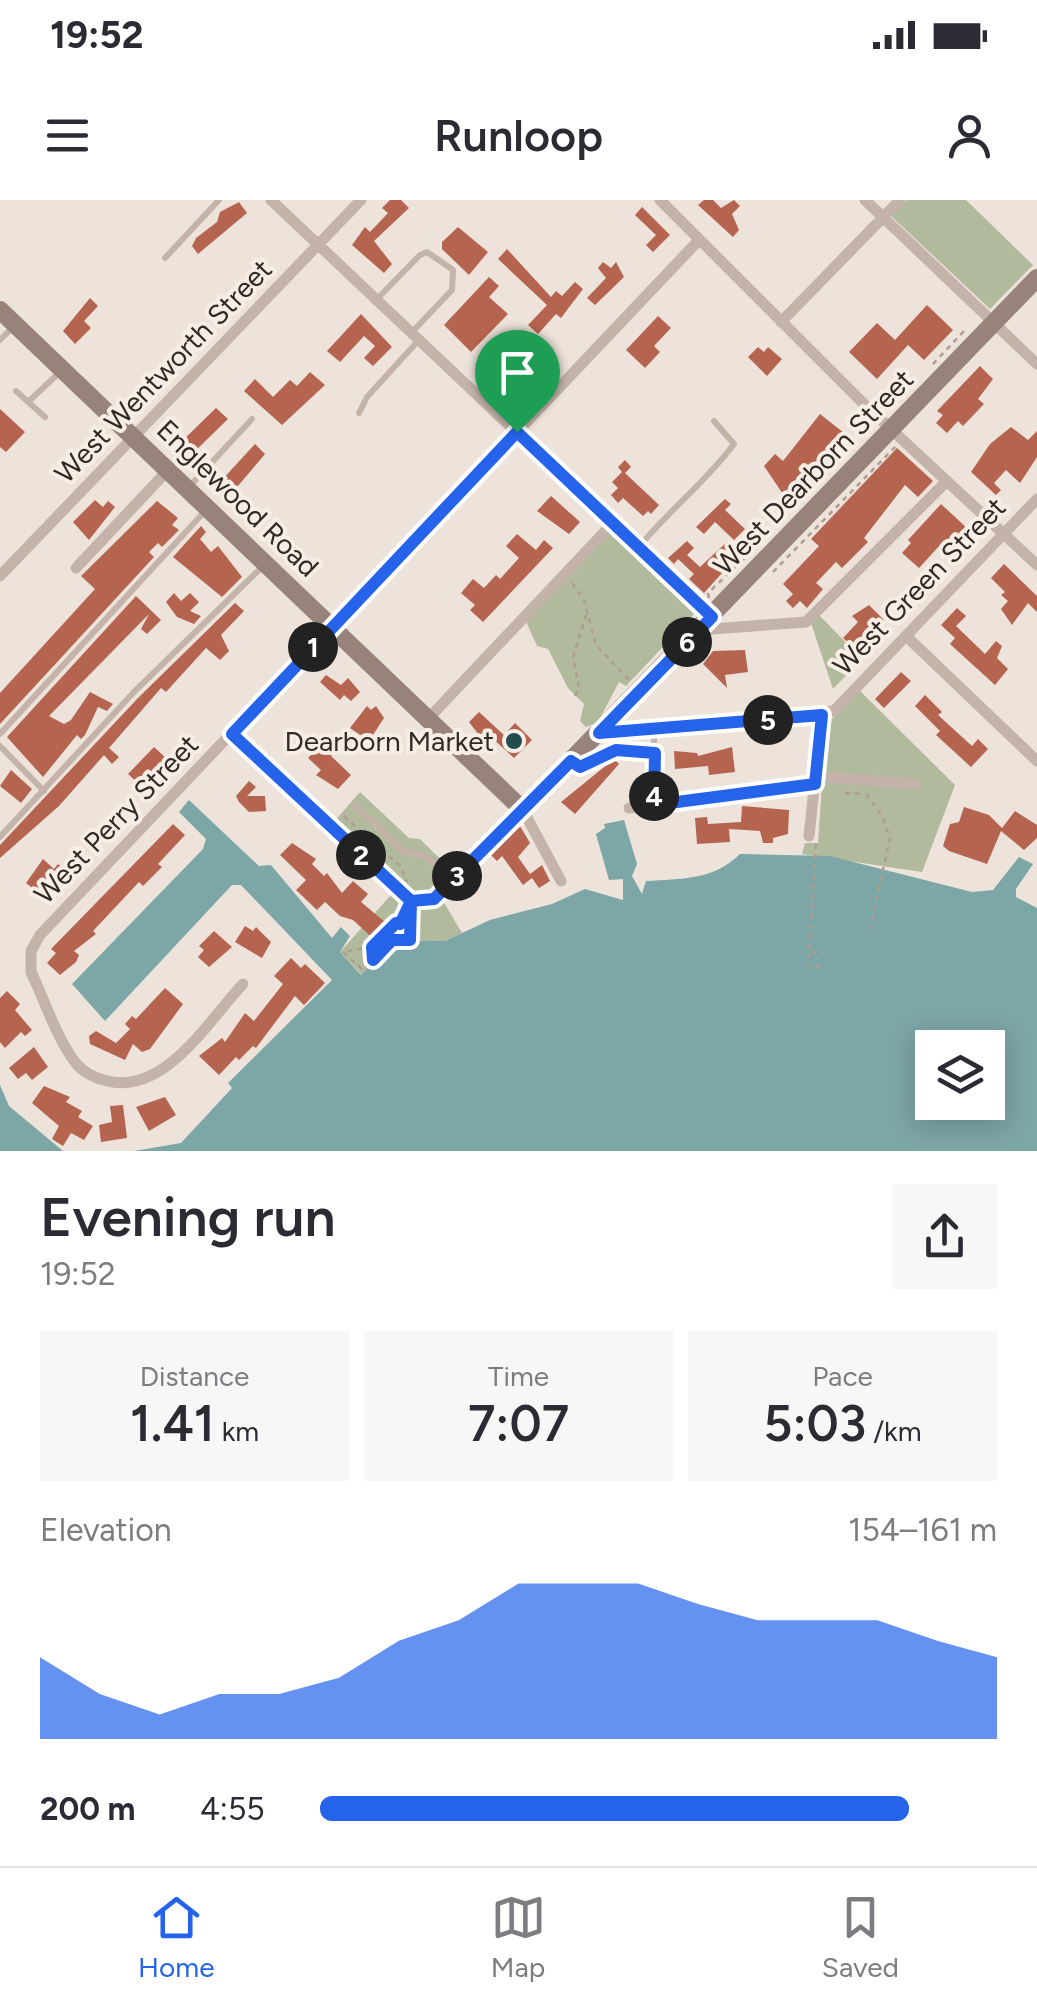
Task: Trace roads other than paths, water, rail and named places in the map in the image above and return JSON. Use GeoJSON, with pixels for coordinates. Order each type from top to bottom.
{"type":"FeatureCollection","features":[{"type":"Feature","properties":{"kind":"street"},"geometry":{"type":"LineString","coordinates":[[271,200],[638,548],[706,623],[806,622],[947,481]]}},
{"type":"Feature","properties":{"kind":"street","name":"West Wentworth Street"},"geometry":{"type":"LineString","coordinates":[[0,576],[361,200]]}},
{"type":"Feature","properties":{"kind":"street"},"geometry":{"type":"LineString","coordinates":[[660,200],[781,322],[1037,565]]}},
{"type":"Feature","properties":{"kind":"street"},"geometry":{"type":"LineString","coordinates":[[865,200],[1037,364]]}},
{"type":"Feature","properties":{"kind":"street"},"geometry":{"type":"LineString","coordinates":[[781,322],[900,200]]}},
{"type":"Feature","properties":{"kind":"street","name":"West Perry Street"},"geometry":{"type":"LineString","coordinates":[[243,984],[159,1074],[140,1083],[124,1084],[90,1076],[76,1064],[31,972],[30,958],[40,935],[699,240]]}},
{"type":"Feature","properties":{"kind":"street","name":"West Dearborn Street"},"geometry":{"type":"LineString","coordinates":[[232,734],[411,901],[434,899],[1037,278]]}},
{"type":"Feature","properties":{"kind":"street","name":"Englewood Road"},"geometry":{"type":"LineString","coordinates":[[0,310],[523,810]]}},
{"type":"Feature","properties":{"kind":"street"},"geometry":{"type":"LineString","coordinates":[[76,568],[168,470]]}},
{"type":"Feature","properties":{"kind":"street","name":"West Green Street"},"geometry":{"type":"LineString","coordinates":[[822,715],[834,711],[1037,499]]}},
{"type":"Feature","properties":{"kind":"street"},"geometry":{"type":"LineString","coordinates":[[428,719],[612,524]]}},
{"type":"Feature","properties":{"kind":"street"},"geometry":{"type":"LineString","coordinates":[[906,636],[1037,761]]}},
{"type":"Feature","properties":{"kind":"street"},"geometry":{"type":"LineString","coordinates":[[599,733],[822,715],[812,840]]}},
{"type":"Feature","properties":{"kind":"street"},"geometry":{"type":"LineString","coordinates":[[629,808],[815,784],[824,778],[915,784]]}},
{"type":"Feature","properties":{"kind":"street"},"geometry":{"type":"LineString","coordinates":[[523,810],[561,881]]}},
{"type":"Feature","properties":{"kind":"lane"},"geometry":{"type":"LineString","coordinates":[[164,258],[219,200]]}},
{"type":"Feature","properties":{"kind":"lane"},"geometry":{"type":"LineString","coordinates":[[360,413],[367,397],[452,290],[453,270],[427,252],[420,254],[376,300]]}},
{"type":"Feature","properties":{"kind":"lane"},"geometry":{"type":"LineString","coordinates":[[0,340],[15,325]]}},
{"type":"Feature","properties":{"kind":"lane"},"geometry":{"type":"LineString","coordinates":[[28,402],[62,370]]}},
{"type":"Feature","properties":{"kind":"lane"},"geometry":{"type":"LineString","coordinates":[[16,391],[45,417]]}},
{"type":"Feature","properties":{"kind":"lane"},"geometry":{"type":"LineString","coordinates":[[188,489],[252,419]]}},
{"type":"Feature","properties":{"kind":"lane"},"geometry":{"type":"LineString","coordinates":[[638,548],[731,449],[734,440],[714,421]]}},
{"type":"Feature","properties":{"kind":"lane"},"geometry":{"type":"LineString","coordinates":[[0,734],[208,508]]}},
{"type":"Feature","properties":{"kind":"lane"},"geometry":{"type":"LineString","coordinates":[[0,837],[133,693],[266,563]]}},
{"type":"Feature","properties":{"kind":"lane"},"geometry":{"type":"LineString","coordinates":[[654,730],[654,805]]}},
{"type":"Feature","properties":{"kind":"lane"},"geometry":{"type":"LineString","coordinates":[[0,746],[44,792]]}},
{"type":"Feature","properties":{"kind":"lane"},"geometry":{"type":"LineString","coordinates":[[571,761],[580,767],[616,750],[655,753]]}},
{"type":"Feature","properties":{"kind":"lane"},"geometry":{"type":"LineString","coordinates":[[355,806],[404,851],[427,856],[452,882]]}},
{"type":"Feature","properties":{"kind":"water"},"geometry":{"type":"Polygon","coordinates":[[[189,800],[259,866],[271,865],[332,938],[341,927],[350,936],[340,952],[361,975],[397,940],[445,941],[490,920],[552,904],[585,889],[623,900],[623,879],[609,880],[596,834],[605,828],[604,824],[624,820],[637,864],[632,876],[642,894],[646,881],[708,873],[740,854],[830,856],[972,892],[993,890],[1019,857],[1033,864],[1016,889],[1016,897],[1037,908],[1037,1151],[134,1151],[181,1143],[232,1088],[228,1083],[332,980],[241,885],[232,885],[105,1021],[72,984],[203,849],[206,839],[179,812],[189,800]]]}},
{"type":"Feature","properties":{"kind":"water"},"geometry":{"type":"Polygon","coordinates":[[[0,1085],[9,1106],[63,1151],[0,1151],[0,1085]]]}},
{"type":"Feature","properties":{"kind":"place","name":"Dearborn Market"},"geometry":{"type":"Point","coordinates":[514,741]}}]}
